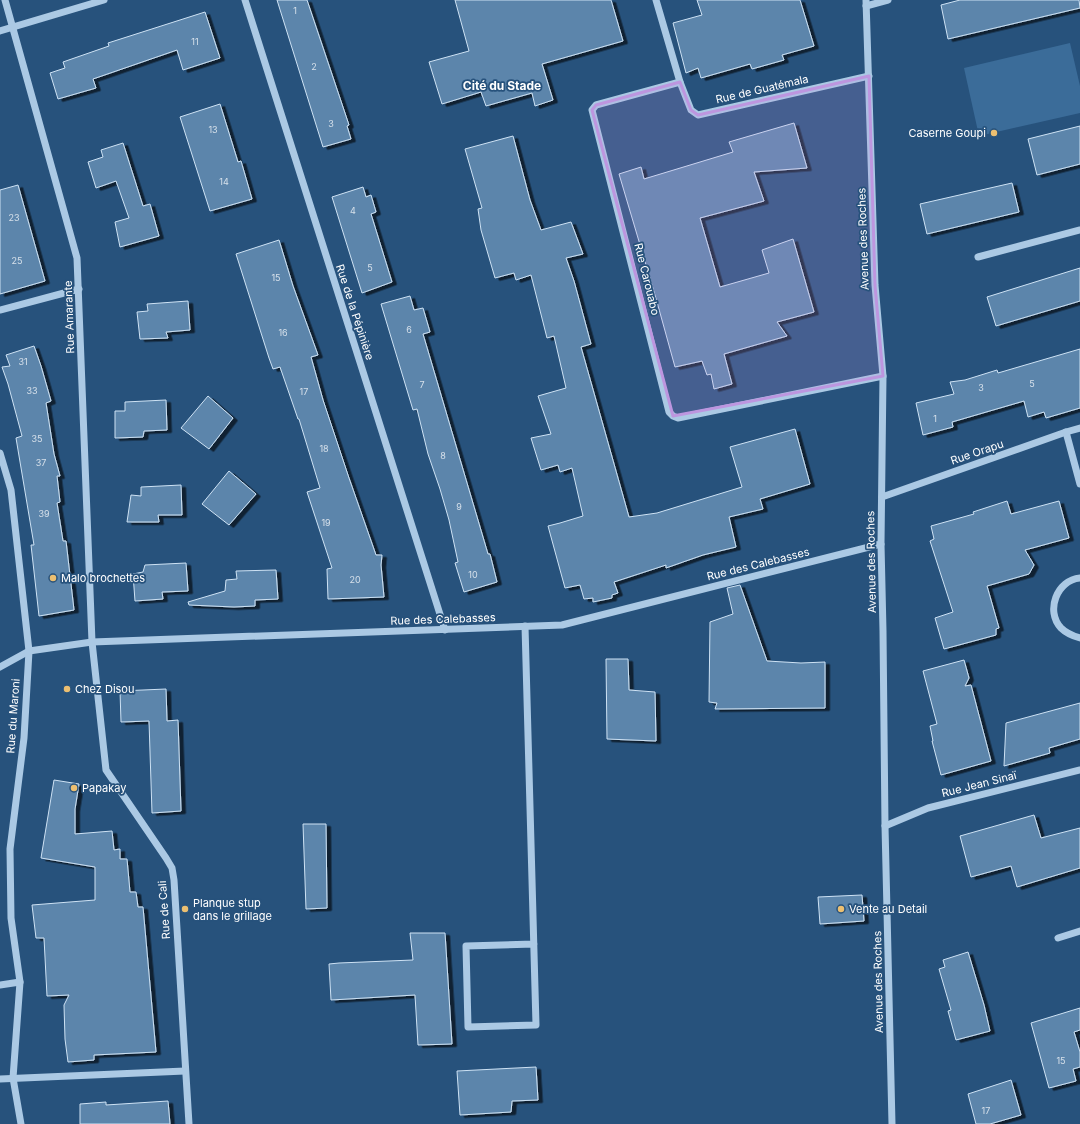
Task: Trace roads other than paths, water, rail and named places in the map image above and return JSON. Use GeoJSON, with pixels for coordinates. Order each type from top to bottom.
{"type":"FeatureCollection","features":[{"type":"Feature","properties":{"kind":"street","name":"Rue Amarante"},"geometry":{"type":"LineString","coordinates":[[5,0],[77,258],[92,642]]}},
{"type":"Feature","properties":{"kind":"street"},"geometry":{"type":"LineString","coordinates":[[0,30],[104,0]]}},
{"type":"Feature","properties":{"kind":"street","name":"Rue de la Pépinière"},"geometry":{"type":"LineString","coordinates":[[245,0],[445,630]]}},
{"type":"Feature","properties":{"kind":"street"},"geometry":{"type":"LineString","coordinates":[[656,0],[680,82]]}},
{"type":"Feature","properties":{"kind":"street"},"geometry":{"type":"LineString","coordinates":[[866,3],[888,0]]}},
{"type":"Feature","properties":{"kind":"street","name":"Avenue des Roches"},"geometry":{"type":"LineString","coordinates":[[866,3],[875,285],[883,376],[881,544],[885,826],[892,1124]]}},
{"type":"Feature","properties":{"kind":"street","name":"Rue de Guatémala"},"geometry":{"type":"LineString","coordinates":[[680,82],[691,110],[698,115],[869,76]]}},
{"type":"Feature","properties":{"kind":"street","name":"Rue Carouabo"},"geometry":{"type":"LineString","coordinates":[[680,82],[596,105],[592,110],[669,412],[678,418],[883,376]]}},
{"type":"Feature","properties":{"kind":"street"},"geometry":{"type":"LineString","coordinates":[[978,256],[1080,230]]}},
{"type":"Feature","properties":{"kind":"street"},"geometry":{"type":"LineString","coordinates":[[0,310],[79,289]]}},
{"type":"Feature","properties":{"kind":"street","name":"Rue Orapu"},"geometry":{"type":"LineString","coordinates":[[882,497],[1080,428]]}},
{"type":"Feature","properties":{"kind":"street"},"geometry":{"type":"LineString","coordinates":[[1066,432],[1080,484]]}},
{"type":"Feature","properties":{"kind":"street","name":"Rue du Maroni"},"geometry":{"type":"LineString","coordinates":[[0,453],[11,490],[29,652],[24,738],[10,848],[11,918],[20,982],[13,1078],[21,1124]]}},
{"type":"Feature","properties":{"kind":"street","name":"Rue des Calebasses"},"geometry":{"type":"LineString","coordinates":[[0,667],[29,652],[92,642],[562,625],[881,544]]}},
{"type":"Feature","properties":{"kind":"street"},"geometry":{"type":"LineString","coordinates":[[1080,578],[1076,578],[1065,584],[1057,593],[1054,605],[1054,617],[1060,627],[1070,635],[1080,638]]}},
{"type":"Feature","properties":{"kind":"street"},"geometry":{"type":"LineString","coordinates":[[525,626],[534,944],[536,1025],[468,1027],[466,946],[534,944]]}},
{"type":"Feature","properties":{"kind":"street","name":"Rue de Cali"},"geometry":{"type":"LineString","coordinates":[[92,642],[106,770],[172,868],[174,880],[189,1124]]}},
{"type":"Feature","properties":{"kind":"street","name":"Rue Jean Sinaï"},"geometry":{"type":"LineString","coordinates":[[885,826],[928,808],[1080,770]]}},
{"type":"Feature","properties":{"kind":"street"},"geometry":{"type":"LineString","coordinates":[[1058,938],[1080,931]]}},
{"type":"Feature","properties":{"kind":"street"},"geometry":{"type":"LineString","coordinates":[[0,986],[20,982]]}},
{"type":"Feature","properties":{"kind":"street"},"geometry":{"type":"LineString","coordinates":[[0,1079],[185,1072]]}},
{"type":"Feature","properties":{"kind":"place","name":"Caserne Goupi"},"geometry":{"type":"Point","coordinates":[994,133]}},
{"type":"Feature","properties":{"kind":"place","name":"Malo brochettes"},"geometry":{"type":"Point","coordinates":[53,578]}},
{"type":"Feature","properties":{"kind":"place","name":"Chez Disou"},"geometry":{"type":"Point","coordinates":[67,689]}},
{"type":"Feature","properties":{"kind":"place","name":"Papakay"},"geometry":{"type":"Point","coordinates":[74,788]}},
{"type":"Feature","properties":{"kind":"place","name":"Planque stup dans le grillage"},"geometry":{"type":"Point","coordinates":[185,909]}},
{"type":"Feature","properties":{"kind":"place","name":"Vente au Detail"},"geometry":{"type":"Point","coordinates":[841,909]}},
{"type":"Feature","properties":{"kind":"district","name":"Cité du Stade"},"geometry":{"type":"Point","coordinates":[502,85]}}]}
